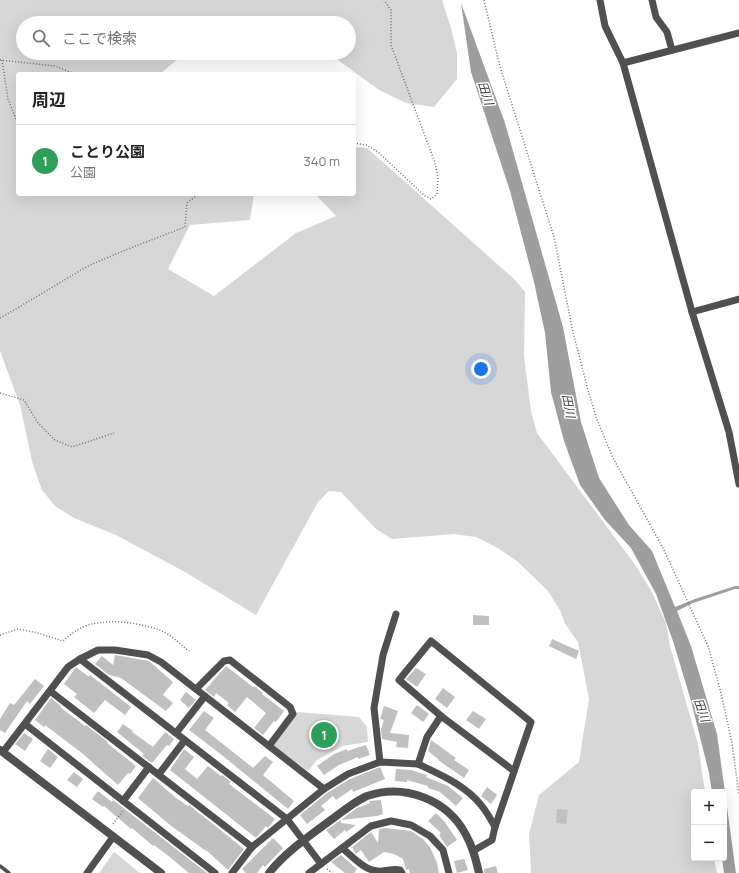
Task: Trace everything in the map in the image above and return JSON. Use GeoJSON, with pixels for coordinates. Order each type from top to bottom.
{"type":"FeatureCollection","features":[{"type":"Feature","properties":{"kind":"street"},"geometry":{"type":"LineString","coordinates":[[600,0],[605,26],[623,63],[692,312],[729,432],[739,484]]}},
{"type":"Feature","properties":{"kind":"street"},"geometry":{"type":"LineString","coordinates":[[652,0],[656,17],[667,32],[672,50]]}},
{"type":"Feature","properties":{"kind":"street"},"geometry":{"type":"LineString","coordinates":[[623,63],[739,33]]}},
{"type":"Feature","properties":{"kind":"street"},"geometry":{"type":"LineString","coordinates":[[692,312],[739,299]]}},
{"type":"Feature","properties":{"kind":"street"},"geometry":{"type":"LineString","coordinates":[[380,762],[374,708],[383,655],[396,614]]}},
{"type":"Feature","properties":{"kind":"street"},"geometry":{"type":"LineString","coordinates":[[473,851],[492,840],[495,826],[531,722],[430,641],[400,680],[441,716],[514,771]]}},
{"type":"Feature","properties":{"kind":"street"},"geometry":{"type":"LineString","coordinates":[[161,873],[1,751],[25,724],[68,667],[80,659],[98,650],[115,650],[148,655],[161,662],[324,789]]}},
{"type":"Feature","properties":{"kind":"street"},"geometry":{"type":"LineString","coordinates":[[80,659],[286,819],[321,864]]}},
{"type":"Feature","properties":{"kind":"street"},"geometry":{"type":"LineString","coordinates":[[196,689],[224,661],[230,660],[290,707],[293,714],[269,746]]}},
{"type":"Feature","properties":{"kind":"street"},"geometry":{"type":"LineString","coordinates":[[50,691],[252,847]]}},
{"type":"Feature","properties":{"kind":"street"},"geometry":{"type":"LineString","coordinates":[[176,733],[205,696]]}},
{"type":"Feature","properties":{"kind":"street"},"geometry":{"type":"LineString","coordinates":[[418,764],[427,737],[441,716]]}},
{"type":"Feature","properties":{"kind":"street"},"geometry":{"type":"LineString","coordinates":[[25,724],[215,873]]}},
{"type":"Feature","properties":{"kind":"street"},"geometry":{"type":"LineString","coordinates":[[159,774],[185,740]]}},
{"type":"Feature","properties":{"kind":"street"},"geometry":{"type":"LineString","coordinates":[[232,873],[252,847],[324,789],[348,774],[380,762],[418,764],[446,777],[463,788],[481,805],[495,826]]}},
{"type":"Feature","properties":{"kind":"street"},"geometry":{"type":"LineString","coordinates":[[126,803],[149,767]]}},
{"type":"Feature","properties":{"kind":"street"},"geometry":{"type":"LineString","coordinates":[[269,873],[275,865],[303,840],[350,807],[367,797],[386,792],[415,794],[431,800],[442,807],[458,823],[466,835],[473,851],[479,873]]}},
{"type":"Feature","properties":{"kind":"street"},"geometry":{"type":"LineString","coordinates":[[310,873],[372,826],[391,821],[411,825],[430,836],[443,850],[449,873]]}},
{"type":"Feature","properties":{"kind":"street"},"geometry":{"type":"LineString","coordinates":[[86,873],[113,836]]}},
{"type":"Feature","properties":{"kind":"street"},"geometry":{"type":"LineString","coordinates":[[342,848],[369,869],[379,871],[393,869],[400,870],[402,873]]}},
{"type":"Feature","properties":{"kind":"lane"},"geometry":{"type":"LineString","coordinates":[[0,866],[9,873]]}},
{"type":"Feature","properties":{"kind":"path"},"geometry":{"type":"LineString","coordinates":[[356,143],[366,145],[378,152],[425,196],[432,199],[437,194],[438,178],[435,163],[391,45],[391,10],[384,0]]}},
{"type":"Feature","properties":{"kind":"path"},"geometry":{"type":"LineString","coordinates":[[484,0],[500,67],[554,237],[573,332],[596,417],[613,458],[663,548],[708,646],[721,693],[732,743],[739,795]]}},
{"type":"Feature","properties":{"kind":"path"},"geometry":{"type":"LineString","coordinates":[[16,119],[8,99],[1,60],[55,66],[70,72]]}},
{"type":"Feature","properties":{"kind":"path"},"geometry":{"type":"LineString","coordinates":[[0,318],[10,314],[88,266],[123,250],[185,226],[188,203],[196,196]]}},
{"type":"Feature","properties":{"kind":"path"},"geometry":{"type":"LineString","coordinates":[[0,393],[24,400],[38,423],[55,440],[72,447],[114,433]]}},
{"type":"Feature","properties":{"kind":"path"},"geometry":{"type":"LineString","coordinates":[[0,635],[18,629],[38,633],[63,641],[76,631],[91,624],[113,622],[139,625],[163,632],[189,651]]}},
{"type":"Feature","properties":{"kind":"path"},"geometry":{"type":"LineString","coordinates":[[113,824],[126,803]]}},
{"type":"Feature","properties":{"kind":"shaded area"},"geometry":{"type":"Polygon","coordinates":[[[0,0],[442,0],[457,53],[457,79],[434,107],[406,103],[379,90],[338,60],[356,60],[356,16],[16,16],[16,60],[177,60],[162,72],[16,72],[16,196],[254,196],[250,220],[190,225],[168,269],[214,296],[296,233],[336,216],[317,196],[356,196],[356,147],[367,148],[515,280],[525,292],[524,356],[531,411],[537,433],[636,566],[652,592],[666,623],[670,646],[698,744],[705,789],[691,789],[691,861],[715,861],[717,873],[531,873],[529,834],[539,795],[579,762],[589,699],[578,642],[565,624],[561,612],[548,591],[517,561],[496,547],[476,537],[454,534],[392,539],[376,529],[341,492],[329,491],[318,502],[256,615],[185,572],[116,535],[74,518],[55,506],[42,490],[33,465],[20,405],[0,351],[0,0]]]}},
{"type":"Feature","properties":{"kind":"shaded area"},"geometry":{"type":"Polygon","coordinates":[[[297,712],[359,717],[367,727],[368,742],[343,746],[317,760],[308,771],[272,745],[297,712]]]}},
{"type":"Feature","properties":{"kind":"shaded area"},"geometry":{"type":"Polygon","coordinates":[[[114,852],[140,873],[99,873],[114,852]]]}},
{"type":"Feature","properties":{"kind":"water","name":"田川"},"geometry":{"type":"Polygon","coordinates":[[[461,3],[505,123],[563,327],[581,422],[599,478],[629,525],[652,551],[675,607],[695,599],[739,586],[739,589],[693,603],[677,611],[691,646],[717,734],[725,789],[712,789],[691,701],[673,641],[656,594],[631,548],[605,520],[580,485],[564,441],[551,392],[545,333],[534,282],[510,191],[471,72],[461,3]]]}},
{"type":"Feature","properties":{"kind":"water"},"geometry":{"type":"Polygon","coordinates":[[[727,807],[736,873],[724,873],[722,861],[727,861],[727,807]]]}},
{"type":"Feature","properties":{"kind":"building"},"geometry":{"type":"Polygon","coordinates":[[[473,615],[489,616],[489,625],[473,625],[473,615]]]}},
{"type":"Feature","properties":{"kind":"building"},"geometry":{"type":"Polygon","coordinates":[[[552,639],[579,651],[576,659],[549,646],[552,639]]]}},
{"type":"Feature","properties":{"kind":"building"},"geometry":{"type":"Polygon","coordinates":[[[115,655],[149,661],[173,682],[163,695],[173,703],[166,711],[121,678],[109,675],[95,664],[102,656],[113,665],[115,655]]]}},
{"type":"Feature","properties":{"kind":"building"},"geometry":{"type":"Polygon","coordinates":[[[226,666],[253,687],[254,686],[284,711],[276,722],[274,721],[263,735],[254,728],[266,713],[247,697],[235,712],[227,705],[229,703],[216,693],[214,697],[205,690],[226,666]]]}},
{"type":"Feature","properties":{"kind":"building"},"geometry":{"type":"Polygon","coordinates":[[[76,667],[89,677],[90,675],[131,707],[125,715],[105,700],[94,713],[74,697],[77,694],[64,684],[76,667]]]}},
{"type":"Feature","properties":{"kind":"building"},"geometry":{"type":"Polygon","coordinates":[[[416,668],[426,674],[417,687],[406,679],[416,668]]]}},
{"type":"Feature","properties":{"kind":"building"},"geometry":{"type":"Polygon","coordinates":[[[35,679],[44,686],[30,704],[27,701],[5,733],[0,730],[0,719],[10,703],[14,705],[35,679]]]}},
{"type":"Feature","properties":{"kind":"building"},"geometry":{"type":"Polygon","coordinates":[[[443,688],[455,697],[447,708],[435,699],[443,688]]]}},
{"type":"Feature","properties":{"kind":"building"},"geometry":{"type":"Polygon","coordinates":[[[186,692],[196,700],[189,708],[180,700],[186,692]]]}},
{"type":"Feature","properties":{"kind":"building"},"geometry":{"type":"Polygon","coordinates":[[[51,698],[61,706],[60,707],[108,742],[107,743],[136,766],[118,785],[83,754],[45,725],[44,727],[35,720],[51,698]]]}},
{"type":"Feature","properties":{"kind":"building"},"geometry":{"type":"Polygon","coordinates":[[[417,705],[429,714],[423,722],[411,713],[417,705]]]}},
{"type":"Feature","properties":{"kind":"building"},"geometry":{"type":"Polygon","coordinates":[[[384,706],[398,711],[390,733],[409,735],[408,748],[396,747],[397,742],[382,739],[381,729],[384,720],[380,719],[384,706]]]}},
{"type":"Feature","properties":{"kind":"building"},"geometry":{"type":"Polygon","coordinates":[[[204,711],[214,718],[205,730],[253,768],[265,756],[273,762],[263,775],[294,801],[288,809],[189,730],[204,711]]]}},
{"type":"Feature","properties":{"kind":"building"},"geometry":{"type":"Polygon","coordinates":[[[473,711],[486,719],[479,729],[466,720],[473,711]]]}},
{"type":"Feature","properties":{"kind":"building"},"geometry":{"type":"Polygon","coordinates":[[[123,724],[153,747],[165,732],[174,739],[152,763],[142,756],[144,754],[117,732],[123,724]]]}},
{"type":"Feature","properties":{"kind":"building"},"geometry":{"type":"Polygon","coordinates":[[[24,733],[33,739],[25,751],[15,744],[24,733]]]}},
{"type":"Feature","properties":{"kind":"building"},"geometry":{"type":"Polygon","coordinates":[[[431,740],[456,758],[454,760],[469,770],[464,778],[438,760],[428,751],[431,740]]]}},
{"type":"Feature","properties":{"kind":"building"},"geometry":{"type":"Polygon","coordinates":[[[366,745],[370,755],[358,759],[358,757],[339,765],[324,775],[317,766],[334,754],[347,749],[347,751],[366,745]]]}},
{"type":"Feature","properties":{"kind":"building"},"geometry":{"type":"Polygon","coordinates":[[[48,749],[58,757],[50,768],[40,761],[48,749]]]}},
{"type":"Feature","properties":{"kind":"building"},"geometry":{"type":"Polygon","coordinates":[[[184,749],[194,757],[185,769],[197,779],[208,766],[221,776],[222,775],[231,782],[229,784],[275,819],[268,828],[266,826],[256,838],[170,770],[184,749]]]}},
{"type":"Feature","properties":{"kind":"building"},"geometry":{"type":"Polygon","coordinates":[[[380,767],[385,779],[353,792],[352,789],[336,800],[333,796],[321,806],[325,810],[307,824],[300,815],[327,793],[350,779],[380,767]]]}},
{"type":"Feature","properties":{"kind":"building"},"geometry":{"type":"Polygon","coordinates":[[[396,769],[411,770],[427,775],[426,777],[448,786],[463,798],[456,806],[440,792],[428,788],[428,786],[407,780],[407,782],[395,781],[396,769]]]}},
{"type":"Feature","properties":{"kind":"building"},"geometry":{"type":"Polygon","coordinates":[[[74,772],[83,779],[77,787],[67,780],[74,772]]]}},
{"type":"Feature","properties":{"kind":"building"},"geometry":{"type":"Polygon","coordinates":[[[153,778],[176,798],[188,806],[189,805],[244,849],[228,870],[206,850],[170,825],[138,798],[153,778]]]}},
{"type":"Feature","properties":{"kind":"building"},"geometry":{"type":"Polygon","coordinates":[[[487,787],[497,795],[491,804],[481,796],[487,787]]]}},
{"type":"Feature","properties":{"kind":"building"},"geometry":{"type":"Polygon","coordinates":[[[98,791],[112,802],[113,800],[207,873],[189,873],[154,845],[153,846],[104,806],[103,807],[92,799],[98,791]]]}},
{"type":"Feature","properties":{"kind":"building"},"geometry":{"type":"Polygon","coordinates":[[[381,800],[383,814],[341,820],[357,808],[370,803],[369,801],[381,800]]]}},
{"type":"Feature","properties":{"kind":"building"},"geometry":{"type":"Polygon","coordinates":[[[557,809],[568,810],[566,824],[556,823],[557,809]]]}},
{"type":"Feature","properties":{"kind":"building"},"geometry":{"type":"Polygon","coordinates":[[[436,813],[444,821],[457,840],[447,847],[439,835],[441,833],[428,821],[436,813]]]}},
{"type":"Feature","properties":{"kind":"building"},"geometry":{"type":"Polygon","coordinates":[[[341,820],[341,823],[356,825],[346,832],[345,830],[334,839],[326,830],[341,820]]]}},
{"type":"Feature","properties":{"kind":"building"},"geometry":{"type":"Polygon","coordinates":[[[386,828],[411,831],[423,839],[430,847],[437,863],[439,873],[410,873],[409,869],[406,870],[403,859],[394,854],[384,852],[369,862],[361,850],[356,854],[352,847],[371,832],[378,843],[379,829],[386,828]]]}},
{"type":"Feature","properties":{"kind":"building"},"geometry":{"type":"Polygon","coordinates":[[[273,838],[283,848],[265,867],[263,865],[257,873],[246,873],[242,869],[273,838]]]}},
{"type":"Feature","properties":{"kind":"building"},"geometry":{"type":"Polygon","coordinates":[[[341,855],[357,869],[354,873],[345,873],[331,862],[341,855]]]}},
{"type":"Feature","properties":{"kind":"building"},"geometry":{"type":"Polygon","coordinates":[[[464,859],[468,870],[457,873],[454,861],[464,859]]]}},
{"type":"Feature","properties":{"kind":"building"},"geometry":{"type":"Polygon","coordinates":[[[496,866],[498,873],[484,873],[484,869],[496,866]]]}},
{"type":"Feature","properties":{"kind":"place","name":"ことり公園"},"geometry":{"type":"Point","coordinates":[324,735]}}]}
